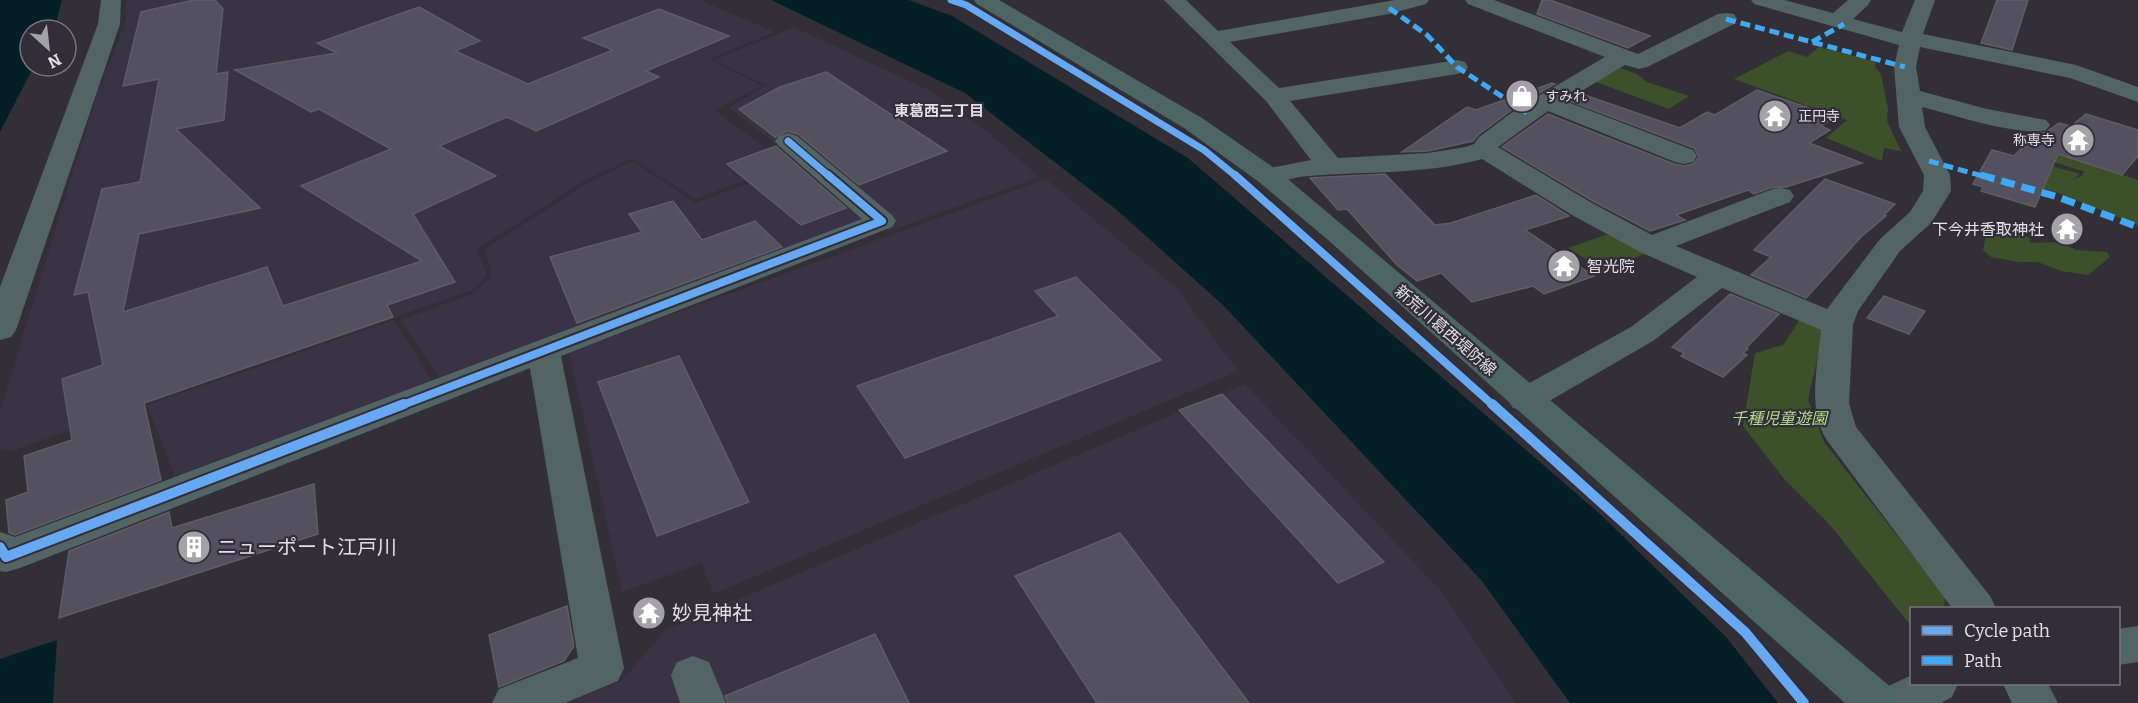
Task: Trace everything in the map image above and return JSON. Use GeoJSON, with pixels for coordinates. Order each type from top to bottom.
{"type":"FeatureCollection","features":[{"type":"Feature","properties":{"kind":"main road","name":"新荒川葛西堤防線"},"geometry":{"type":"LineString","coordinates":[[984,0],[1193,123],[1268,176],[1338,234],[1525,400],[1877,703]]}},
{"type":"Feature","properties":{"kind":"street"},"geometry":{"type":"LineString","coordinates":[[0,330],[109,24],[111,0]]}},
{"type":"Feature","properties":{"kind":"street"},"geometry":{"type":"LineString","coordinates":[[1174,0],[1274,96],[1331,167]]}},
{"type":"Feature","properties":{"kind":"street"},"geometry":{"type":"LineString","coordinates":[[1213,38],[1389,8],[1419,0]]}},
{"type":"Feature","properties":{"kind":"street"},"geometry":{"type":"LineString","coordinates":[[1475,0],[1629,59]]}},
{"type":"Feature","properties":{"kind":"street"},"geometry":{"type":"LineString","coordinates":[[1761,0],[1911,40],[2076,72],[2138,95]]}},
{"type":"Feature","properties":{"kind":"street"},"geometry":{"type":"LineString","coordinates":[[1837,21],[1861,1],[1858,0]]}},
{"type":"Feature","properties":{"kind":"street"},"geometry":{"type":"LineString","coordinates":[[1925,0],[1911,40],[1905,67],[1912,127],[1936,175],[1937,191],[1921,217],[1890,245],[1842,310],[1837,325],[1832,403],[1839,430],[1973,607]]}},
{"type":"Feature","properties":{"kind":"street"},"geometry":{"type":"LineString","coordinates":[[1268,176],[1305,168],[1428,160],[1472,154],[1483,149],[1510,125],[1547,102],[1629,59],[1726,19]]}},
{"type":"Feature","properties":{"kind":"street"},"geometry":{"type":"LineString","coordinates":[[1274,96],[1457,67]]}},
{"type":"Feature","properties":{"kind":"street"},"geometry":{"type":"LineString","coordinates":[[1909,96],[1986,116],[2037,125]]}},
{"type":"Feature","properties":{"kind":"street"},"geometry":{"type":"LineString","coordinates":[[1547,102],[1684,156]]}},
{"type":"Feature","properties":{"kind":"street"},"geometry":{"type":"LineString","coordinates":[[0,547],[6,557],[544,352],[882,220],[788,141]]}},
{"type":"Feature","properties":{"kind":"street"},"geometry":{"type":"LineString","coordinates":[[1483,149],[1582,209],[1650,246],[1837,325]]}},
{"type":"Feature","properties":{"kind":"street"},"geometry":{"type":"LineString","coordinates":[[1650,246],[1780,196]]}},
{"type":"Feature","properties":{"kind":"street"},"geometry":{"type":"LineString","coordinates":[[1525,400],[1642,334],[1718,276]]}},
{"type":"Feature","properties":{"kind":"street"},"geometry":{"type":"LineString","coordinates":[[515,703],[602,668],[544,352]]}},
{"type":"Feature","properties":{"kind":"street"},"geometry":{"type":"LineString","coordinates":[[2120,647],[2138,644]]}},
{"type":"Feature","properties":{"kind":"street"},"geometry":{"type":"LineString","coordinates":[[1898,703],[1934,685]]}},
{"type":"Feature","properties":{"kind":"street"},"geometry":{"type":"LineString","coordinates":[[2026,685],[2036,703]]}},
{"type":"Feature","properties":{"kind":"shaded area"},"geometry":{"type":"Polygon","coordinates":[[[126,0],[700,0],[774,32],[710,59],[762,86],[714,110],[788,165],[695,199],[632,158],[581,183],[477,249],[487,275],[473,290],[11,451],[0,449],[0,411],[96,97],[126,21],[126,0]]]}},
{"type":"Feature","properties":{"kind":"shaded area"},"geometry":{"type":"Polygon","coordinates":[[[794,27],[932,92],[987,131],[1039,177],[889,231],[729,108],[766,85],[714,60],[794,27]]]}},
{"type":"Feature","properties":{"kind":"shaded area"},"geometry":{"type":"Polygon","coordinates":[[[632,161],[695,203],[795,166],[868,220],[440,377],[400,320],[470,295],[492,276],[485,249],[589,182],[632,161]]]}},
{"type":"Feature","properties":{"kind":"shaded area"},"geometry":{"type":"Polygon","coordinates":[[[1046,179],[1177,289],[1238,371],[713,594],[702,563],[622,592],[569,352],[1046,179]]]}},
{"type":"Feature","properties":{"kind":"shaded area"},"geometry":{"type":"Polygon","coordinates":[[[394,320],[432,381],[175,476],[147,405],[394,320]]]}},
{"type":"Feature","properties":{"kind":"shaded area"},"geometry":{"type":"Polygon","coordinates":[[[1245,384],[1442,592],[1516,703],[566,703],[621,681],[666,630],[1245,384]]]}},
{"type":"Feature","properties":{"kind":"green space"},"geometry":{"type":"Polygon","coordinates":[[[1819,47],[1876,62],[1875,67],[1881,74],[1888,109],[1887,121],[1901,151],[1884,148],[1882,161],[1826,138],[1847,120],[1734,79],[1788,51],[1807,57],[1819,47]]]}},
{"type":"Feature","properties":{"kind":"green space"},"geometry":{"type":"Polygon","coordinates":[[[1620,68],[1637,74],[1647,82],[1689,96],[1669,109],[1596,82],[1620,68]]]}},
{"type":"Feature","properties":{"kind":"green space"},"geometry":{"type":"Polygon","coordinates":[[[2050,152],[2138,180],[2138,225],[2059,193],[2006,179],[2006,168],[2013,155],[2080,174],[2073,180],[2085,172],[2045,159],[2050,152]]]}},
{"type":"Feature","properties":{"kind":"green space"},"geometry":{"type":"Polygon","coordinates":[[[2000,232],[2021,234],[2030,238],[2030,243],[2058,242],[2076,250],[2107,252],[2110,257],[2088,275],[2061,271],[2038,262],[2019,262],[1991,257],[1983,250],[1986,235],[2000,232]]]}},
{"type":"Feature","properties":{"kind":"green space"},"geometry":{"type":"Polygon","coordinates":[[[1611,233],[1647,253],[1604,270],[1568,248],[1611,233]]]}},
{"type":"Feature","properties":{"kind":"green space","name":"千種児童遊園"},"geometry":{"type":"Polygon","coordinates":[[[1803,315],[1825,325],[1808,400],[1824,442],[1945,597],[1944,607],[1910,607],[1910,625],[1830,525],[1784,479],[1743,426],[1755,353],[1783,345],[1803,315]]]}},
{"type":"Feature","properties":{"kind":"water"},"geometry":{"type":"Polygon","coordinates":[[[0,0],[62,0],[57,18],[18,18],[18,78],[28,78],[0,132],[0,0]]]}},
{"type":"Feature","properties":{"kind":"water"},"geometry":{"type":"Polygon","coordinates":[[[771,0],[909,0],[952,16],[1188,158],[1600,514],[1726,637],[1778,703],[1570,703],[1482,581],[1224,306],[1118,211],[965,93],[771,0]]]}},
{"type":"Feature","properties":{"kind":"water"},"geometry":{"type":"Polygon","coordinates":[[[57,640],[53,703],[0,703],[0,659],[57,640]]]}},
{"type":"Feature","properties":{"kind":"building"},"geometry":{"type":"Polygon","coordinates":[[[194,0],[215,0],[223,9],[216,74],[228,72],[224,120],[176,129],[260,208],[139,234],[123,312],[267,267],[283,306],[422,261],[301,186],[391,149],[319,109],[311,112],[235,70],[337,53],[317,43],[419,7],[480,41],[455,51],[528,84],[613,50],[583,38],[659,9],[729,36],[646,71],[659,77],[536,131],[507,117],[439,146],[496,176],[413,214],[455,282],[387,305],[393,317],[144,403],[161,480],[15,535],[9,533],[6,500],[28,492],[24,456],[72,440],[62,379],[103,365],[88,292],[74,295],[102,189],[140,182],[159,79],[123,86],[141,12],[194,0]]]}},
{"type":"Feature","properties":{"kind":"building"},"geometry":{"type":"Polygon","coordinates":[[[1542,0],[1550,0],[1650,36],[1628,48],[1537,14],[1542,0]]]}},
{"type":"Feature","properties":{"kind":"building"},"geometry":{"type":"Polygon","coordinates":[[[1997,0],[2028,0],[2012,50],[1981,43],[1997,0]]]}},
{"type":"Feature","properties":{"kind":"building"},"geometry":{"type":"Polygon","coordinates":[[[826,72],[947,151],[859,185],[798,134],[787,131],[775,137],[739,109],[780,87],[826,72]]]}},
{"type":"Feature","properties":{"kind":"building"},"geometry":{"type":"Polygon","coordinates":[[[1552,83],[1555,84],[1517,106],[1473,141],[1428,151],[1402,152],[1467,107],[1476,110],[1552,83]]]}},
{"type":"Feature","properties":{"kind":"building"},"geometry":{"type":"Polygon","coordinates":[[[1757,90],[1835,117],[1821,126],[1830,130],[1809,143],[1862,163],[1786,187],[1770,188],[1754,194],[1748,190],[1676,215],[1685,220],[1650,231],[1593,201],[1502,147],[1548,114],[1674,164],[1684,166],[1693,164],[1699,157],[1694,148],[1570,101],[1582,94],[1680,128],[1707,112],[1715,115],[1757,90]]]}},
{"type":"Feature","properties":{"kind":"building"},"geometry":{"type":"Polygon","coordinates":[[[2086,114],[2138,130],[2138,156],[2122,175],[2058,154],[2035,207],[1981,191],[1983,187],[1973,184],[1992,150],[2014,156],[2036,133],[2046,132],[2059,123],[2071,126],[2086,114]]]}},
{"type":"Feature","properties":{"kind":"building"},"geometry":{"type":"Polygon","coordinates":[[[776,146],[846,208],[801,225],[727,164],[776,146]]]}},
{"type":"Feature","properties":{"kind":"building"},"geometry":{"type":"Polygon","coordinates":[[[1385,174],[1435,225],[1451,223],[1536,195],[1569,216],[1525,230],[1594,276],[1544,294],[1533,286],[1472,302],[1441,273],[1417,281],[1397,265],[1347,209],[1338,210],[1310,178],[1385,174]]]}},
{"type":"Feature","properties":{"kind":"building"},"geometry":{"type":"Polygon","coordinates":[[[1825,179],[1895,204],[1884,215],[1886,216],[1861,237],[1806,298],[1751,275],[1771,257],[1754,250],[1825,179]]]}},
{"type":"Feature","properties":{"kind":"building"},"geometry":{"type":"Polygon","coordinates":[[[673,201],[702,240],[755,221],[782,247],[577,323],[550,257],[642,232],[629,214],[673,201]]]}},
{"type":"Feature","properties":{"kind":"building"},"geometry":{"type":"Polygon","coordinates":[[[1076,277],[1161,360],[905,458],[857,386],[1058,316],[1035,291],[1076,277]]]}},
{"type":"Feature","properties":{"kind":"building"},"geometry":{"type":"Polygon","coordinates":[[[1730,294],[1779,314],[1746,348],[1748,349],[1743,353],[1747,355],[1723,377],[1681,356],[1684,353],[1672,347],[1730,294]]]}},
{"type":"Feature","properties":{"kind":"building"},"geometry":{"type":"Polygon","coordinates":[[[1884,296],[1925,311],[1909,334],[1867,318],[1884,296]]]}},
{"type":"Feature","properties":{"kind":"building"},"geometry":{"type":"Polygon","coordinates":[[[679,356],[749,502],[657,536],[598,382],[679,356]]]}},
{"type":"Feature","properties":{"kind":"building"},"geometry":{"type":"Polygon","coordinates":[[[1222,394],[1384,562],[1338,583],[1179,410],[1222,394]]]}},
{"type":"Feature","properties":{"kind":"building","name":"ニューポート江戸川"},"geometry":{"type":"Polygon","coordinates":[[[314,484],[318,534],[59,618],[69,551],[169,512],[172,528],[314,484]]]}},
{"type":"Feature","properties":{"kind":"building"},"geometry":{"type":"Polygon","coordinates":[[[1120,533],[1249,703],[1097,703],[1015,576],[1120,533]]]}},
{"type":"Feature","properties":{"kind":"building"},"geometry":{"type":"Polygon","coordinates":[[[567,606],[574,646],[564,661],[499,687],[489,635],[567,606]]]}},
{"type":"Feature","properties":{"kind":"building"},"geometry":{"type":"Polygon","coordinates":[[[875,634],[909,703],[728,703],[725,696],[875,634]]]}},
{"type":"Feature","properties":{"kind":"marked path"},"geometry":{"type":"LineString","coordinates":[[1389,8],[1427,35],[1457,67],[1527,113]]}},
{"type":"Feature","properties":{"kind":"marked path"},"geometry":{"type":"LineString","coordinates":[[1726,19],[1905,67]]}},
{"type":"Feature","properties":{"kind":"marked path"},"geometry":{"type":"LineString","coordinates":[[1812,42],[1844,24]]}},
{"type":"Feature","properties":{"kind":"marked path"},"geometry":{"type":"LineString","coordinates":[[1929,161],[2058,197],[2138,227]]}},
{"type":"Feature","properties":{"kind":"cycle path"},"geometry":{"type":"LineString","coordinates":[[951,0],[966,5],[1204,150],[1256,192],[1745,632],[1804,703]]}},
{"type":"Feature","properties":{"kind":"cycle path"},"geometry":{"type":"LineString","coordinates":[[0,547],[6,557],[882,221],[788,141]]}},
{"type":"Feature","properties":{"kind":"place","name":"すみれ"},"geometry":{"type":"Point","coordinates":[1522,96]}},
{"type":"Feature","properties":{"kind":"place","name":"正円寺"},"geometry":{"type":"Point","coordinates":[1775,116]}},
{"type":"Feature","properties":{"kind":"place","name":"称専寺"},"geometry":{"type":"Point","coordinates":[2078,140]}},
{"type":"Feature","properties":{"kind":"place","name":"下今井香取神社"},"geometry":{"type":"Point","coordinates":[2067,229]}},
{"type":"Feature","properties":{"kind":"place","name":"智光院"},"geometry":{"type":"Point","coordinates":[1564,266]}},
{"type":"Feature","properties":{"kind":"place","name":"ニューポート江戸川"},"geometry":{"type":"Point","coordinates":[194,547]}},
{"type":"Feature","properties":{"kind":"place","name":"妙見神社"},"geometry":{"type":"Point","coordinates":[649,613]}},
{"type":"Feature","properties":{"kind":"district","name":"東葛西三丁目"},"geometry":{"type":"Point","coordinates":[939,111]}}]}
